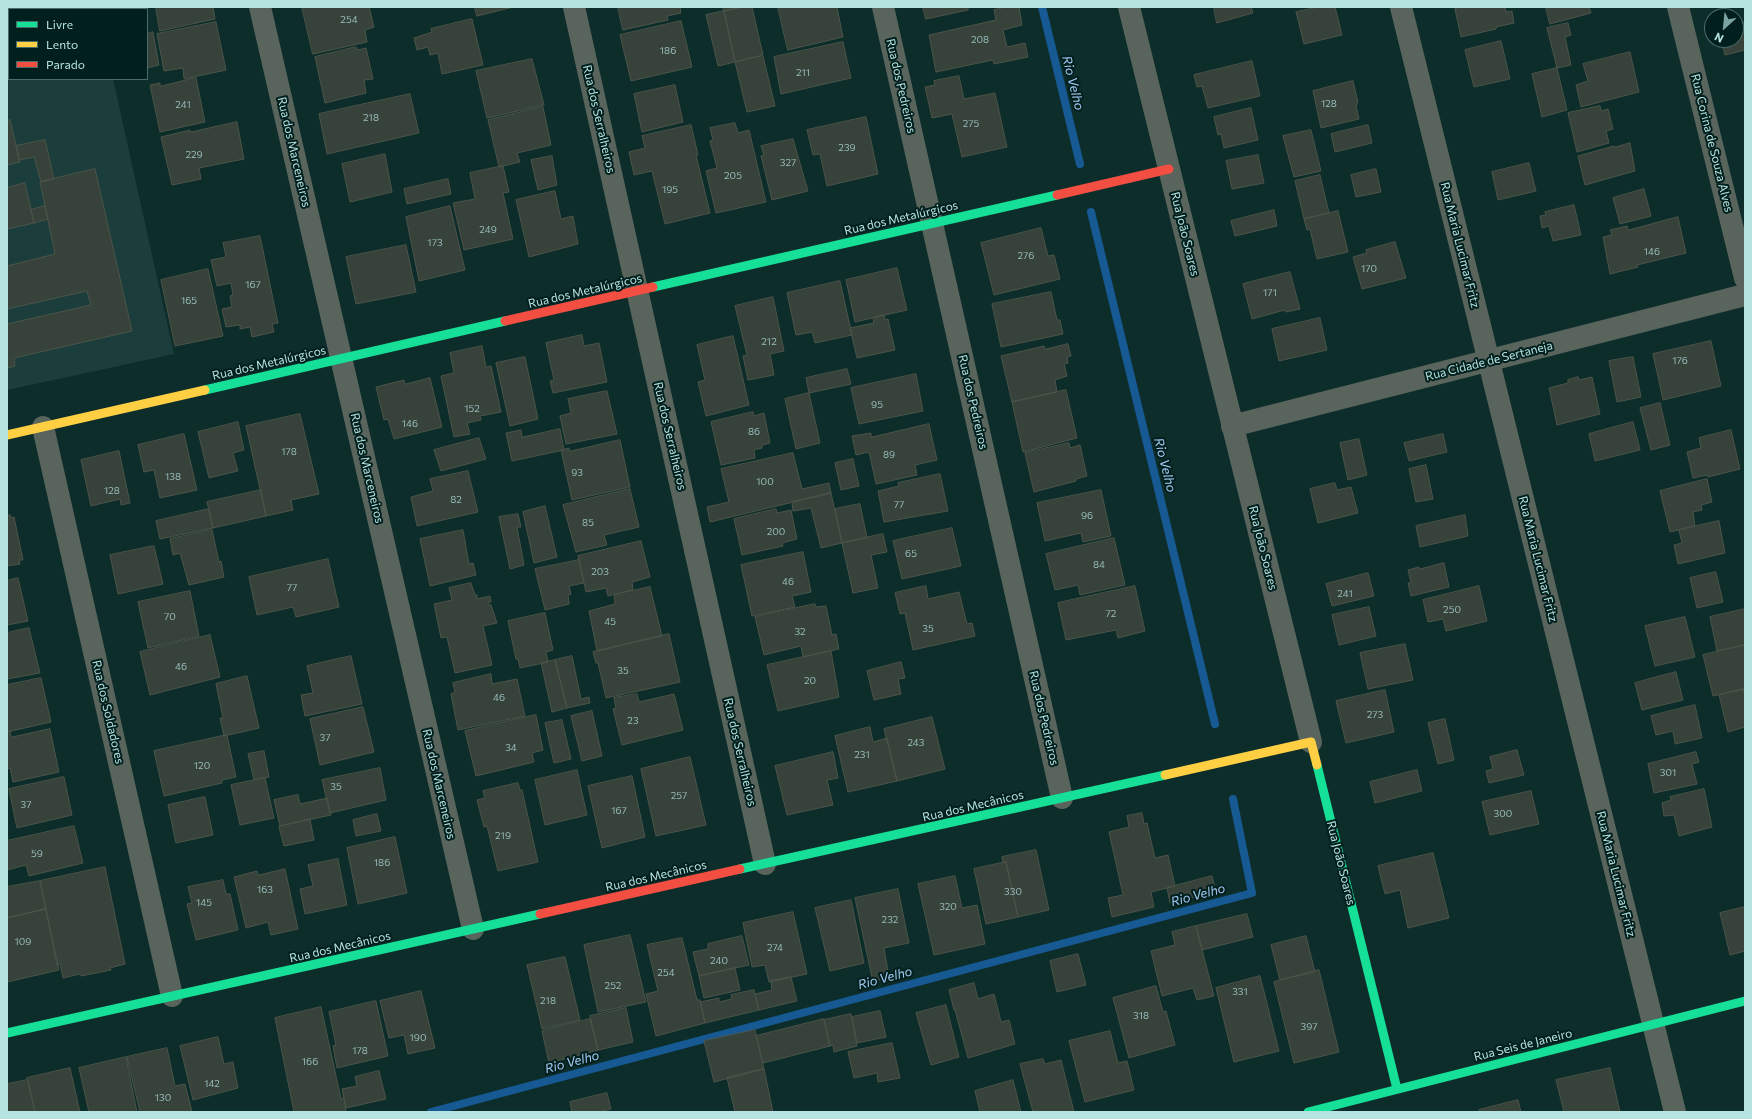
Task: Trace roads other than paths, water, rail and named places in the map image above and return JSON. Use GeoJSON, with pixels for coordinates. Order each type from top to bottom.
{"type":"FeatureCollection","features":[{"type":"Feature","properties":{"kind":"main road","name":"Rua dos Metalúrgicos"},"geometry":{"type":"LineString","coordinates":[[7,435],[1169,169]]}},
{"type":"Feature","properties":{"kind":"main road","name":"Rua dos Mecânicos"},"geometry":{"type":"LineString","coordinates":[[7,1033],[1311,742]]}},
{"type":"Feature","properties":{"kind":"main road","name":"Rua João Soares"},"geometry":{"type":"LineString","coordinates":[[1311,742],[1397,1089]]}},
{"type":"Feature","properties":{"kind":"main road","name":"Rua Seis de Janeiro"},"geometry":{"type":"LineString","coordinates":[[1308,1112],[1745,1001]]}},
{"type":"Feature","properties":{"kind":"street","name":"Rua dos Marceneiros"},"geometry":{"type":"LineString","coordinates":[[260,7],[473,929]]}},
{"type":"Feature","properties":{"kind":"street","name":"Rua dos Serralheiros"},"geometry":{"type":"LineString","coordinates":[[574,7],[765,864]]}},
{"type":"Feature","properties":{"kind":"street","name":"Rua dos Pedreiros"},"geometry":{"type":"LineString","coordinates":[[883,7],[1062,798]]}},
{"type":"Feature","properties":{"kind":"street","name":"Rua João Soares"},"geometry":{"type":"LineString","coordinates":[[1128,7],[1311,742]]}},
{"type":"Feature","properties":{"kind":"street","name":"Rua Maria Lucimar Fritz"},"geometry":{"type":"LineString","coordinates":[[1401,7],[1675,1112]]}},
{"type":"Feature","properties":{"kind":"street","name":"Rua Corina de Souza Alves"},"geometry":{"type":"LineString","coordinates":[[1678,7],[1745,278]]}},
{"type":"Feature","properties":{"kind":"street","name":"Rua Cidade de Sertaneja"},"geometry":{"type":"LineString","coordinates":[[1232,426],[1745,295]]}},
{"type":"Feature","properties":{"kind":"street","name":"Rua dos Soldadores"},"geometry":{"type":"LineString","coordinates":[[43,427],[172,996]]}},
{"type":"Feature","properties":{"kind":"waterway","name":"Rio Velho"},"geometry":{"type":"LineString","coordinates":[[1042,7],[1080,164]]}},
{"type":"Feature","properties":{"kind":"waterway","name":"Rio Velho"},"geometry":{"type":"LineString","coordinates":[[1091,212],[1215,724]]}},
{"type":"Feature","properties":{"kind":"waterway","name":"Rio Velho"},"geometry":{"type":"LineString","coordinates":[[431,1112],[1252,893],[1233,799]]}}]}
